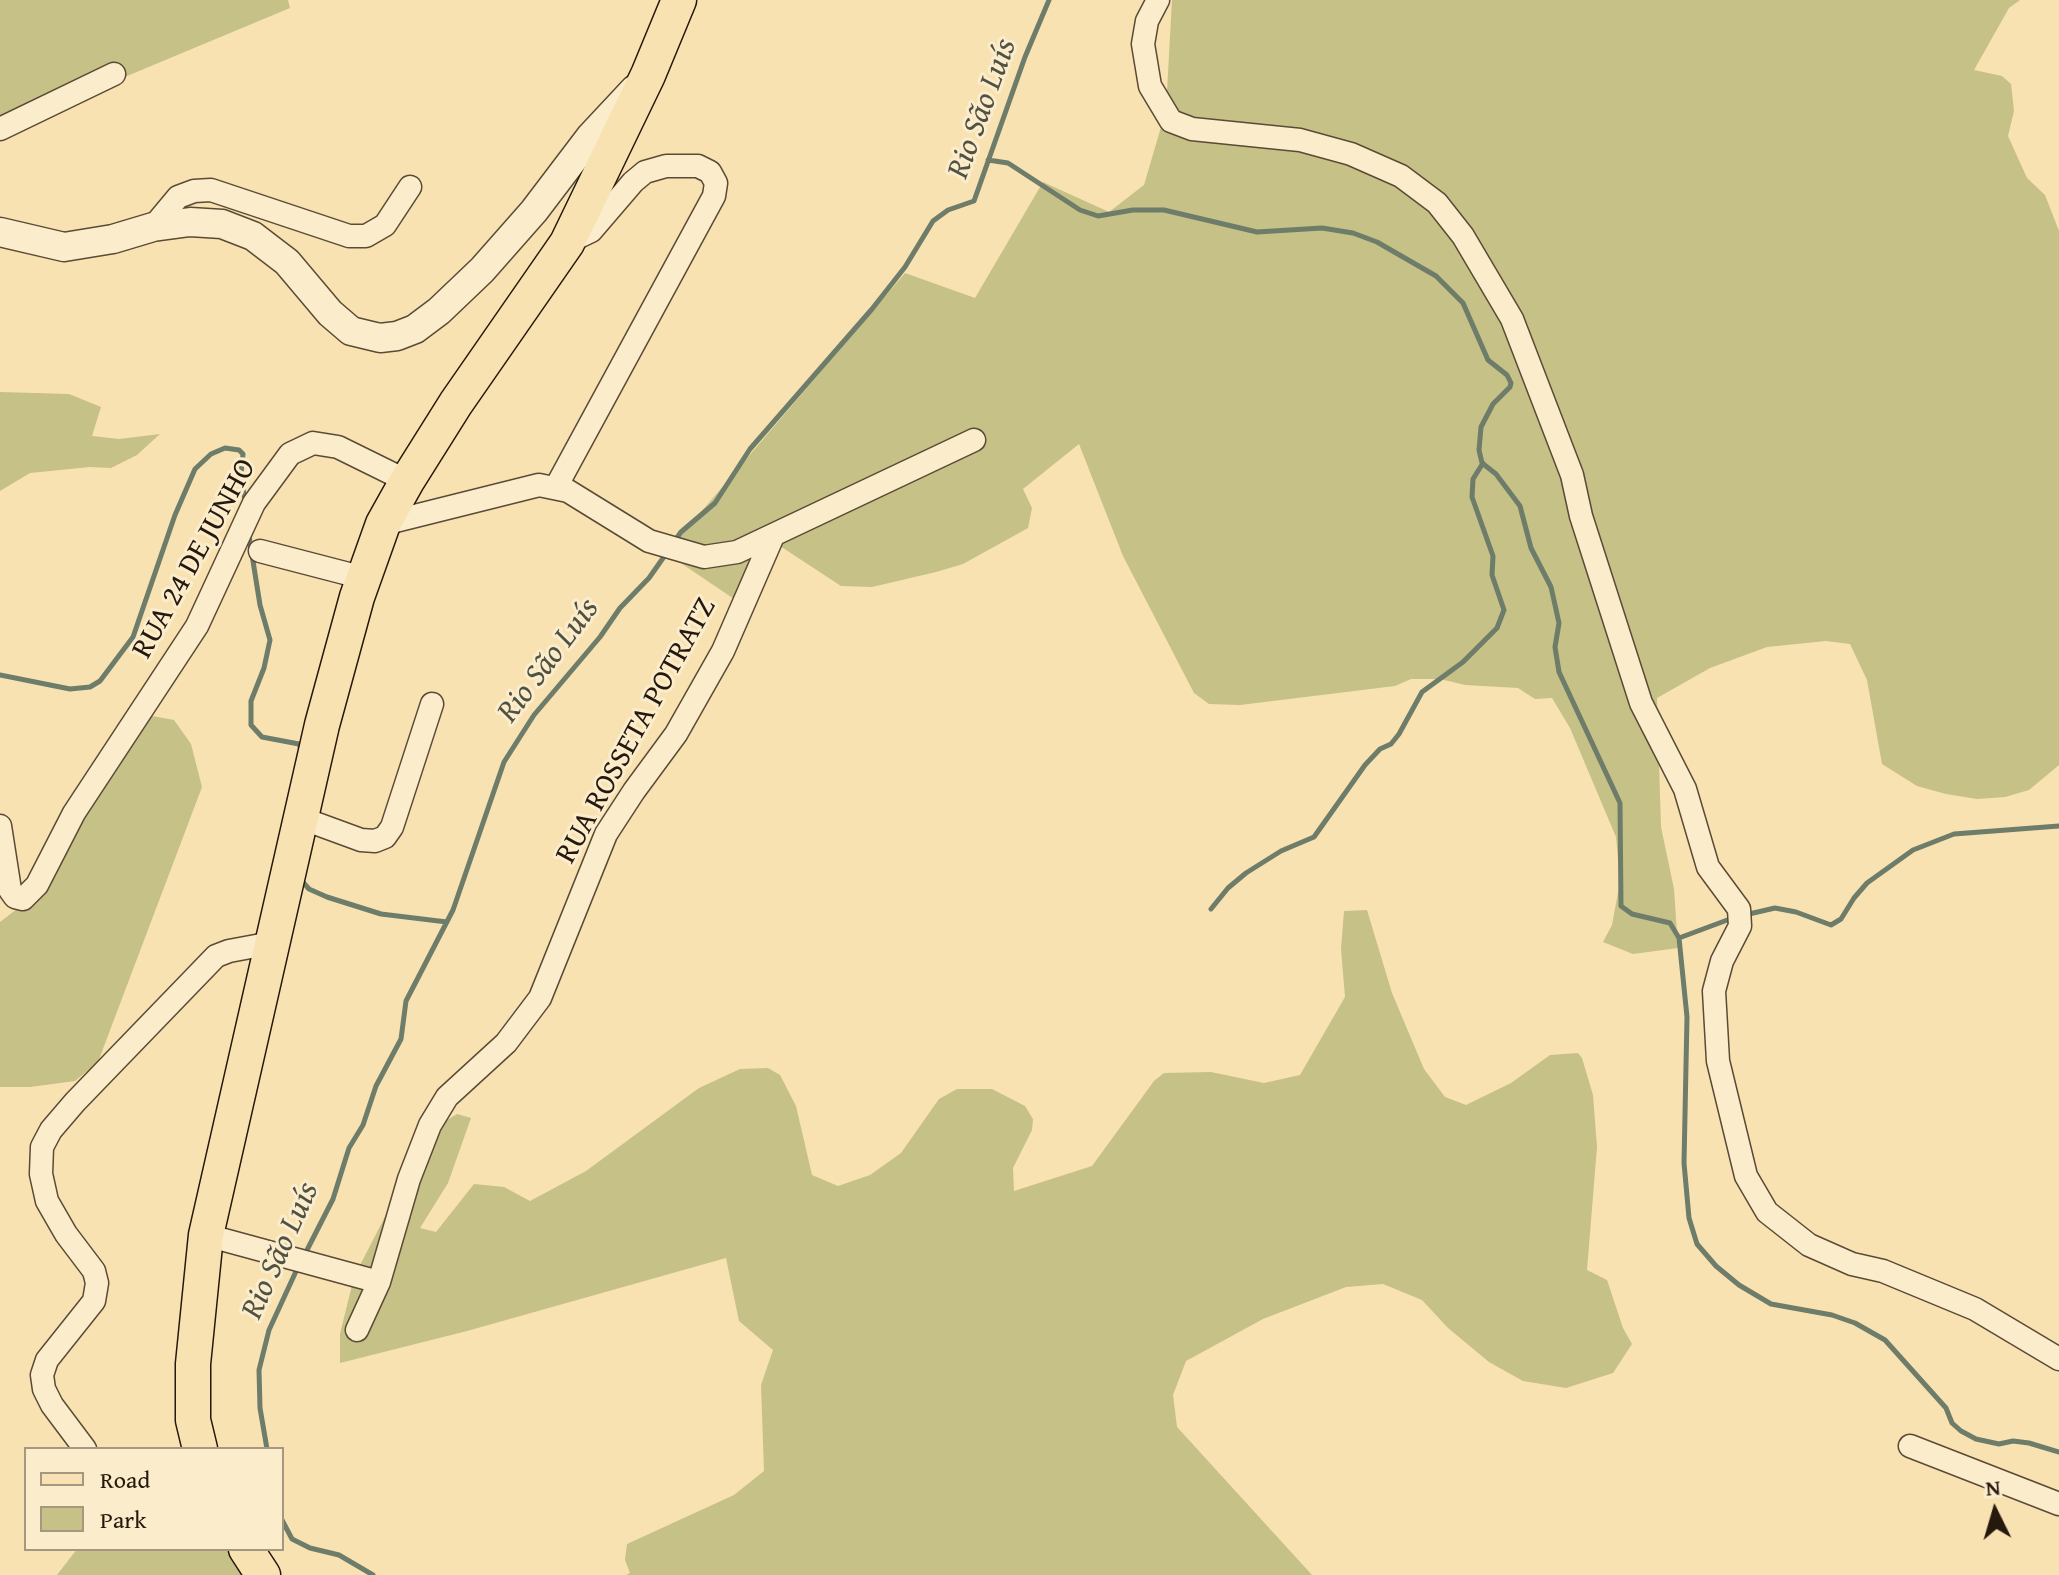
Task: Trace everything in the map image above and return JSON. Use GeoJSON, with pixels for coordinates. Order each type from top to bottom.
{"type":"FeatureCollection","features":[{"type":"Feature","properties":{"kind":"main road"},"geometry":{"type":"LineString","coordinates":[[200,1447],[193,1420],[193,1364],[206,1235],[322,725],[364,578],[383,524],[407,481],[456,403],[567,243],[648,75],[679,0]]}},
{"type":"Feature","properties":{"kind":"main road"},"geometry":{"type":"LineString","coordinates":[[247,1551],[263,1575]]}},
{"type":"Feature","properties":{"kind":"street"},"geometry":{"type":"LineString","coordinates":[[1158,0],[1147,21],[1143,44],[1150,86],[1171,121],[1192,129],[1300,140],[1351,154],[1401,176],[1437,203],[1463,236],[1512,319],[1572,475],[1581,516],[1641,703],[1685,789],[1708,867],[1739,909],[1740,926],[1727,948],[1717,975],[1714,1001],[1717,1049],[1724,1092],[1746,1176],[1767,1212],[1809,1245],[1975,1309],[2059,1359]]}},
{"type":"Feature","properties":{"kind":"street"},"geometry":{"type":"LineString","coordinates":[[0,129],[114,74]]}},
{"type":"Feature","properties":{"kind":"street"},"geometry":{"type":"LineString","coordinates":[[0,232],[64,247],[113,239],[153,227],[190,222],[222,224],[253,236],[287,262],[330,313],[351,331],[380,338],[397,336],[415,329],[439,311],[482,270],[534,211],[591,136],[648,75]]}},
{"type":"Feature","properties":{"kind":"street"},"geometry":{"type":"LineString","coordinates":[[556,487],[714,196],[716,183],[710,172],[698,166],[666,166],[645,172],[591,231],[567,243]]}},
{"type":"Feature","properties":{"kind":"street"},"geometry":{"type":"LineString","coordinates":[[153,227],[178,197],[194,191],[211,190],[349,236],[366,236],[385,225],[410,187]]}},
{"type":"Feature","properties":{"kind":"street"},"geometry":{"type":"LineString","coordinates":[[383,524],[539,485],[568,491],[649,541],[704,557],[737,552],[974,440]]}},
{"type":"Feature","properties":{"kind":"street","name":"RUA 24 DE JUNHO"},"geometry":{"type":"LineString","coordinates":[[0,826],[10,890],[15,897],[23,899],[37,885],[74,813],[197,626],[254,503],[290,454],[313,443],[338,447],[407,481]]}},
{"type":"Feature","properties":{"kind":"street","name":"RUA ROSSETA POTRATZ"},"geometry":{"type":"LineString","coordinates":[[357,1330],[379,1282],[409,1179],[430,1125],[447,1097],[506,1043],[540,998],[606,834],[676,734],[723,651],[773,536]]}},
{"type":"Feature","properties":{"kind":"street"},"geometry":{"type":"LineString","coordinates":[[260,551],[364,578]]}},
{"type":"Feature","properties":{"kind":"street"},"geometry":{"type":"LineString","coordinates":[[301,818],[361,840],[375,841],[385,837],[392,827],[432,704]]}},
{"type":"Feature","properties":{"kind":"street"},"geometry":{"type":"LineString","coordinates":[[84,1447],[52,1405],[44,1389],[42,1375],[47,1360],[94,1301],[97,1283],[94,1271],[66,1234],[47,1201],[41,1174],[42,1147],[51,1130],[75,1102],[216,956],[272,943]]}},
{"type":"Feature","properties":{"kind":"street"},"geometry":{"type":"LineString","coordinates":[[206,1235],[379,1282]]}},
{"type":"Feature","properties":{"kind":"street"},"geometry":{"type":"LineString","coordinates":[[1910,1446],[2059,1504]]}},
{"type":"Feature","properties":{"kind":"green space"},"geometry":{"type":"Polygon","coordinates":[[[0,0],[288,0],[290,8],[0,129],[0,0]]]}},
{"type":"Feature","properties":{"kind":"green space"},"geometry":{"type":"Polygon","coordinates":[[[1172,0],[2020,0],[2009,8],[1974,70],[2002,76],[2011,84],[2014,111],[2008,136],[2027,178],[2045,195],[2059,231],[2059,765],[2029,790],[2005,797],[1977,799],[1917,786],[1882,764],[1867,680],[1850,644],[1826,641],[1767,647],[1710,668],[1657,698],[1661,827],[1674,889],[1678,948],[1633,954],[1603,942],[1612,925],[1620,882],[1616,837],[1570,728],[1552,698],[1535,699],[1518,688],[1465,685],[1440,679],[1411,679],[1395,686],[1240,705],[1209,704],[1194,693],[1123,556],[1079,444],[1023,489],[1032,508],[1028,528],[963,564],[936,572],[872,587],[841,586],[777,544],[743,605],[666,553],[905,273],[975,298],[1043,182],[1109,212],[1144,185],[1166,110],[1172,0]]]}},
{"type":"Feature","properties":{"kind":"green space"},"geometry":{"type":"Polygon","coordinates":[[[0,392],[69,394],[101,407],[92,436],[119,439],[160,434],[137,455],[111,468],[30,473],[0,491],[0,392]]]}},
{"type":"Feature","properties":{"kind":"green space"},"geometry":{"type":"Polygon","coordinates":[[[136,713],[174,720],[191,744],[202,787],[98,1062],[75,1081],[0,1087],[0,922],[35,895],[136,713]]]}},
{"type":"Feature","properties":{"kind":"green space"},"geometry":{"type":"Polygon","coordinates":[[[1367,910],[1392,993],[1424,1069],[1445,1097],[1466,1105],[1511,1083],[1550,1055],[1578,1053],[1582,1058],[1593,1095],[1597,1147],[1587,1270],[1607,1280],[1623,1328],[1632,1344],[1613,1373],[1566,1388],[1523,1381],[1489,1362],[1448,1328],[1422,1300],[1383,1284],[1346,1287],[1263,1319],[1186,1361],[1173,1395],[1177,1427],[1312,1575],[626,1575],[630,1573],[625,1560],[627,1544],[734,1495],[764,1471],[761,1385],[773,1350],[739,1321],[726,1258],[467,1331],[340,1363],[340,1334],[354,1277],[414,1160],[444,1122],[457,1114],[471,1118],[448,1183],[420,1228],[436,1232],[474,1184],[504,1187],[530,1201],[586,1171],[699,1088],[740,1069],[768,1068],[780,1075],[796,1106],[812,1175],[838,1186],[870,1175],[901,1153],[939,1099],[957,1089],[992,1089],[1025,1106],[1033,1119],[1032,1130],[1013,1168],[1014,1191],[1092,1166],[1154,1081],[1164,1073],[1211,1072],[1264,1083],[1300,1075],[1345,997],[1341,949],[1344,911],[1367,910]]]}},
{"type":"Feature","properties":{"kind":"green space"},"geometry":{"type":"Polygon","coordinates":[[[75,1551],[227,1551],[243,1575],[57,1575],[75,1551]]]}},
{"type":"Feature","properties":{"kind":"waterway","name":"Rio São Luís"},"geometry":{"type":"LineString","coordinates":[[673,543],[681,532],[715,503],[750,449],[872,309],[905,267],[933,221],[948,210],[974,201],[1025,57],[1049,0]]}},
{"type":"Feature","properties":{"kind":"waterway"},"geometry":{"type":"LineString","coordinates":[[988,160],[1008,163],[1080,210],[1098,216],[1133,210],[1164,210],[1257,232],[1322,228],[1353,233],[1377,242],[1436,276],[1463,303],[1488,360],[1507,375],[1511,383],[1493,404],[1481,427],[1479,450],[1482,463],[1496,474],[1520,506],[1531,548],[1551,587],[1559,623],[1555,647],[1559,672],[1620,803],[1621,906],[1632,914],[1670,923],[1679,938],[1687,1017],[1684,1163],[1689,1218],[1697,1244],[1716,1266],[1739,1285],[1771,1304],[1832,1315],[1855,1323],[1885,1340],[1946,1408],[1952,1423],[1961,1431],[1976,1439],[1999,1444],[2013,1441],[2029,1443],[2059,1452]]}},
{"type":"Feature","properties":{"kind":"waterway"},"geometry":{"type":"LineString","coordinates":[[0,675],[70,689],[90,687],[100,681],[133,637],[175,515],[195,469],[211,454],[225,448],[239,450],[243,454],[241,474],[245,502]]}},
{"type":"Feature","properties":{"kind":"waterway"},"geometry":{"type":"LineString","coordinates":[[1211,909],[1228,888],[1246,873],[1281,851],[1314,837],[1365,765],[1399,734],[1422,692],[1463,662],[1497,628],[1504,610],[1492,575],[1493,556],[1472,497],[1473,479],[1483,463]]}},
{"type":"Feature","properties":{"kind":"waterway"},"geometry":{"type":"LineString","coordinates":[[249,536],[260,605],[270,640],[264,668],[251,701],[251,725],[262,737],[299,744],[302,753]]}},
{"type":"Feature","properties":{"kind":"waterway","name":"Rio São Luís"},"geometry":{"type":"LineString","coordinates":[[305,1254],[333,1199],[349,1148],[363,1125],[376,1086],[401,1039],[406,1001],[453,910],[504,762],[534,715],[668,551]]}},
{"type":"Feature","properties":{"kind":"waterway"},"geometry":{"type":"LineString","coordinates":[[1749,914],[1775,908],[1831,925],[1841,919],[1867,883],[1913,850],[1954,834],[2059,826]]}},
{"type":"Feature","properties":{"kind":"waterway"},"geometry":{"type":"LineString","coordinates":[[301,880],[309,889],[327,897],[381,914],[447,922]]}},
{"type":"Feature","properties":{"kind":"waterway"},"geometry":{"type":"LineString","coordinates":[[1679,938],[1730,919]]}},
{"type":"Feature","properties":{"kind":"waterway","name":"Rio São Luís"},"geometry":{"type":"LineString","coordinates":[[267,1447],[260,1408],[259,1370],[269,1330],[298,1267]]}},
{"type":"Feature","properties":{"kind":"waterway","name":"Rio São Luís"},"geometry":{"type":"LineString","coordinates":[[284,1524],[292,1539],[310,1548],[339,1555],[373,1575]]}}]}
